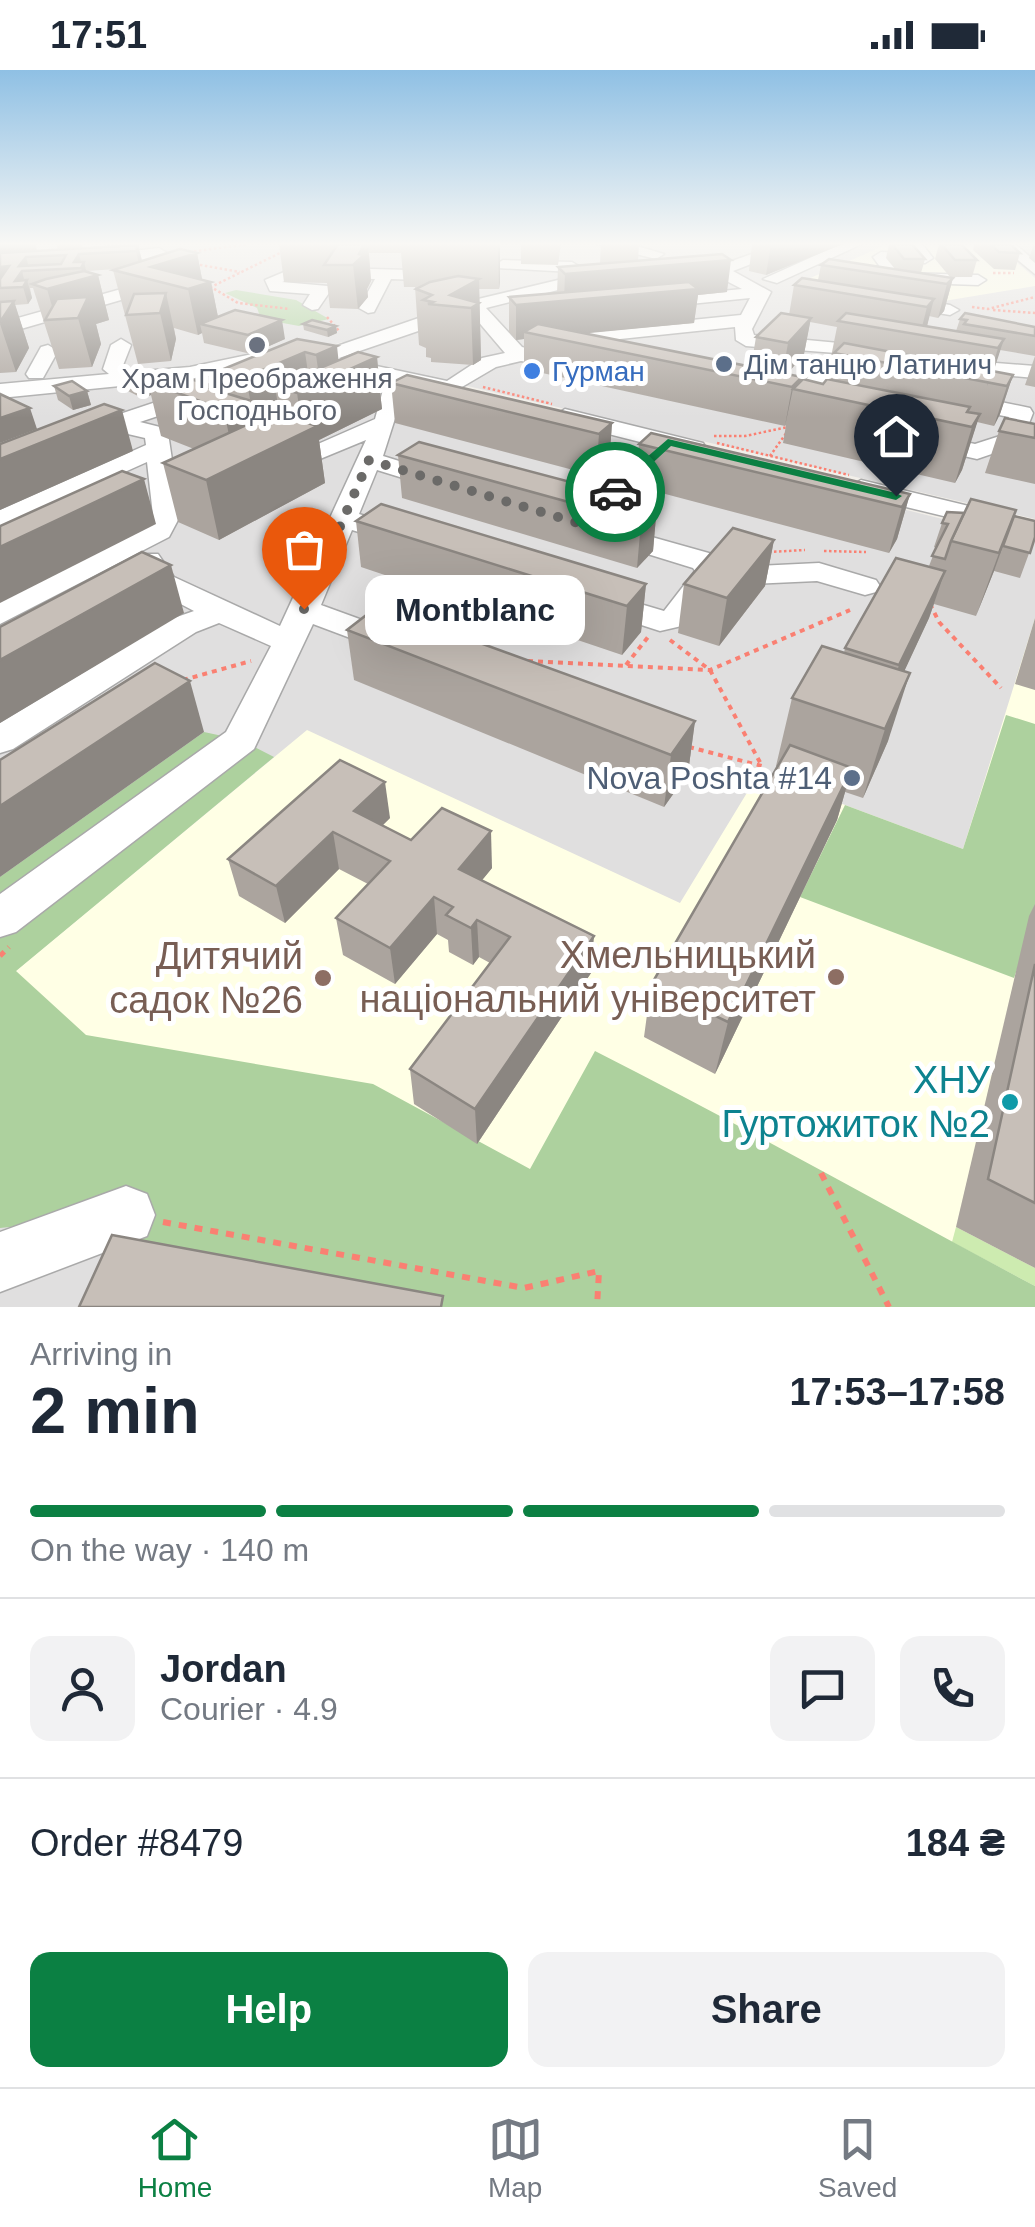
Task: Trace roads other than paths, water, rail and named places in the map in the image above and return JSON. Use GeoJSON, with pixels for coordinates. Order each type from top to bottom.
{"type":"FeatureCollection","features":[{"type":"Feature","properties":{"kind":"street"},"geometry":{"type":"LineString","coordinates":[[7,326],[102,302]]}},
{"type":"Feature","properties":{"kind":"street"},"geometry":{"type":"LineString","coordinates":[[368,308],[371,302]]}},
{"type":"Feature","properties":{"kind":"street"},"geometry":{"type":"LineString","coordinates":[[443,305],[454,302]]}},
{"type":"Feature","properties":{"kind":"street"},"geometry":{"type":"LineString","coordinates":[[463,302],[506,328],[600,371]]}},
{"type":"Feature","properties":{"kind":"street"},"geometry":{"type":"LineString","coordinates":[[450,388],[488,362],[506,328],[529,302]]}},
{"type":"Feature","properties":{"kind":"street"},"geometry":{"type":"LineString","coordinates":[[632,304],[659,302]]}},
{"type":"Feature","properties":{"kind":"street"},"geometry":{"type":"LineString","coordinates":[[759,302],[742,329],[746,340],[801,349],[814,344],[1035,372]]}},
{"type":"Feature","properties":{"kind":"street"},"geometry":{"type":"LineString","coordinates":[[928,302],[950,310]]}},
{"type":"Feature","properties":{"kind":"street"},"geometry":{"type":"LineString","coordinates":[[506,328],[684,314]]}},
{"type":"Feature","properties":{"kind":"street"},"geometry":{"type":"LineString","coordinates":[[366,332],[396,324],[506,328],[749,320]]}},
{"type":"Feature","properties":{"kind":"street"},"geometry":{"type":"LineString","coordinates":[[0,462],[408,326]]}},
{"type":"Feature","properties":{"kind":"street"},"geometry":{"type":"LineString","coordinates":[[814,344],[822,374]]}},
{"type":"Feature","properties":{"kind":"street"},"geometry":{"type":"LineString","coordinates":[[113,368],[121,346]]}},
{"type":"Feature","properties":{"kind":"street"},"geometry":{"type":"LineString","coordinates":[[958,346],[1035,359]]}},
{"type":"Feature","properties":{"kind":"street"},"geometry":{"type":"LineString","coordinates":[[43,380],[48,351]]}},
{"type":"Feature","properties":{"kind":"street"},"geometry":{"type":"LineString","coordinates":[[0,380],[210,369],[267,357],[314,360],[486,397]]}},
{"type":"Feature","properties":{"kind":"street"},"geometry":{"type":"LineString","coordinates":[[0,391],[113,368],[210,369]]}},
{"type":"Feature","properties":{"kind":"street"},"geometry":{"type":"LineString","coordinates":[[816,415],[780,408],[822,374],[894,388]]}},
{"type":"Feature","properties":{"kind":"street"},"geometry":{"type":"LineString","coordinates":[[0,918],[241,740],[288,647],[385,423],[398,376]]}},
{"type":"Feature","properties":{"kind":"street"},"geometry":{"type":"LineString","coordinates":[[0,404],[43,380]]}},
{"type":"Feature","properties":{"kind":"street"},"geometry":{"type":"LineString","coordinates":[[906,436],[978,452],[1024,438],[1028,408],[931,395]]}},
{"type":"Feature","properties":{"kind":"street"},"geometry":{"type":"LineString","coordinates":[[161,408],[203,424]]}},
{"type":"Feature","properties":{"kind":"street"},"geometry":{"type":"LineString","coordinates":[[541,410],[726,456]]}},
{"type":"Feature","properties":{"kind":"street"},"geometry":{"type":"LineString","coordinates":[[115,423],[156,433],[163,523],[146,564],[162,583],[288,647]]}},
{"type":"Feature","properties":{"kind":"street"},"geometry":{"type":"LineString","coordinates":[[255,443],[303,459],[385,423]]}},
{"type":"Feature","properties":{"kind":"street"},"geometry":{"type":"LineString","coordinates":[[581,524],[668,442]]}},
{"type":"Feature","properties":{"kind":"street"},"geometry":{"type":"LineString","coordinates":[[0,520],[159,448]]}},
{"type":"Feature","properties":{"kind":"street"},"geometry":{"type":"LineString","coordinates":[[369,460],[475,492]]}},
{"type":"Feature","properties":{"kind":"street"},"geometry":{"type":"LineString","coordinates":[[0,614],[239,483]]}},
{"type":"Feature","properties":{"kind":"street"},"geometry":{"type":"LineString","coordinates":[[839,483],[1035,530]]}},
{"type":"Feature","properties":{"kind":"street"},"geometry":{"type":"LineString","coordinates":[[546,513],[754,576],[819,572],[858,598]]}},
{"type":"Feature","properties":{"kind":"street"},"geometry":{"type":"LineString","coordinates":[[344,518],[418,542]]}},
{"type":"Feature","properties":{"kind":"street"},"geometry":{"type":"LineString","coordinates":[[566,590],[657,624],[674,618],[686,603],[710,572],[706,562]]}},
{"type":"Feature","properties":{"kind":"street"},"geometry":{"type":"LineString","coordinates":[[304,609],[428,656]]}},
{"type":"Feature","properties":{"kind":"street"},"geometry":{"type":"LineString","coordinates":[[0,740],[185,625],[220,612]]}},
{"type":"Feature","properties":{"kind":"street"},"geometry":{"type":"LineString","coordinates":[[0,1262],[126,1215]]}},
{"type":"Feature","properties":{"kind":"place","name":"Храм Преображення Господнього"},"geometry":{"type":"Point","coordinates":[257,345]}},
{"type":"Feature","properties":{"kind":"place","name":"Дім танцю Латинич"},"geometry":{"type":"Point","coordinates":[724,364]}},
{"type":"Feature","properties":{"kind":"place","name":"Гурман"},"geometry":{"type":"Point","coordinates":[532,371]}},
{"type":"Feature","properties":{"kind":"place","name":"Montblanc"},"geometry":{"type":"Point","coordinates":[304,609]}},
{"type":"Feature","properties":{"kind":"place","name":"Nova Poshta #14"},"geometry":{"type":"Point","coordinates":[852,778]}},
{"type":"Feature","properties":{"kind":"place","name":"Хмельницький національний університет"},"geometry":{"type":"Point","coordinates":[836,977]}},
{"type":"Feature","properties":{"kind":"place","name":"Дитячий садок №26"},"geometry":{"type":"Point","coordinates":[323,978]}},
{"type":"Feature","properties":{"kind":"place","name":"ХНУ Гуртожиток №2"},"geometry":{"type":"Point","coordinates":[1010,1102]}}]}
